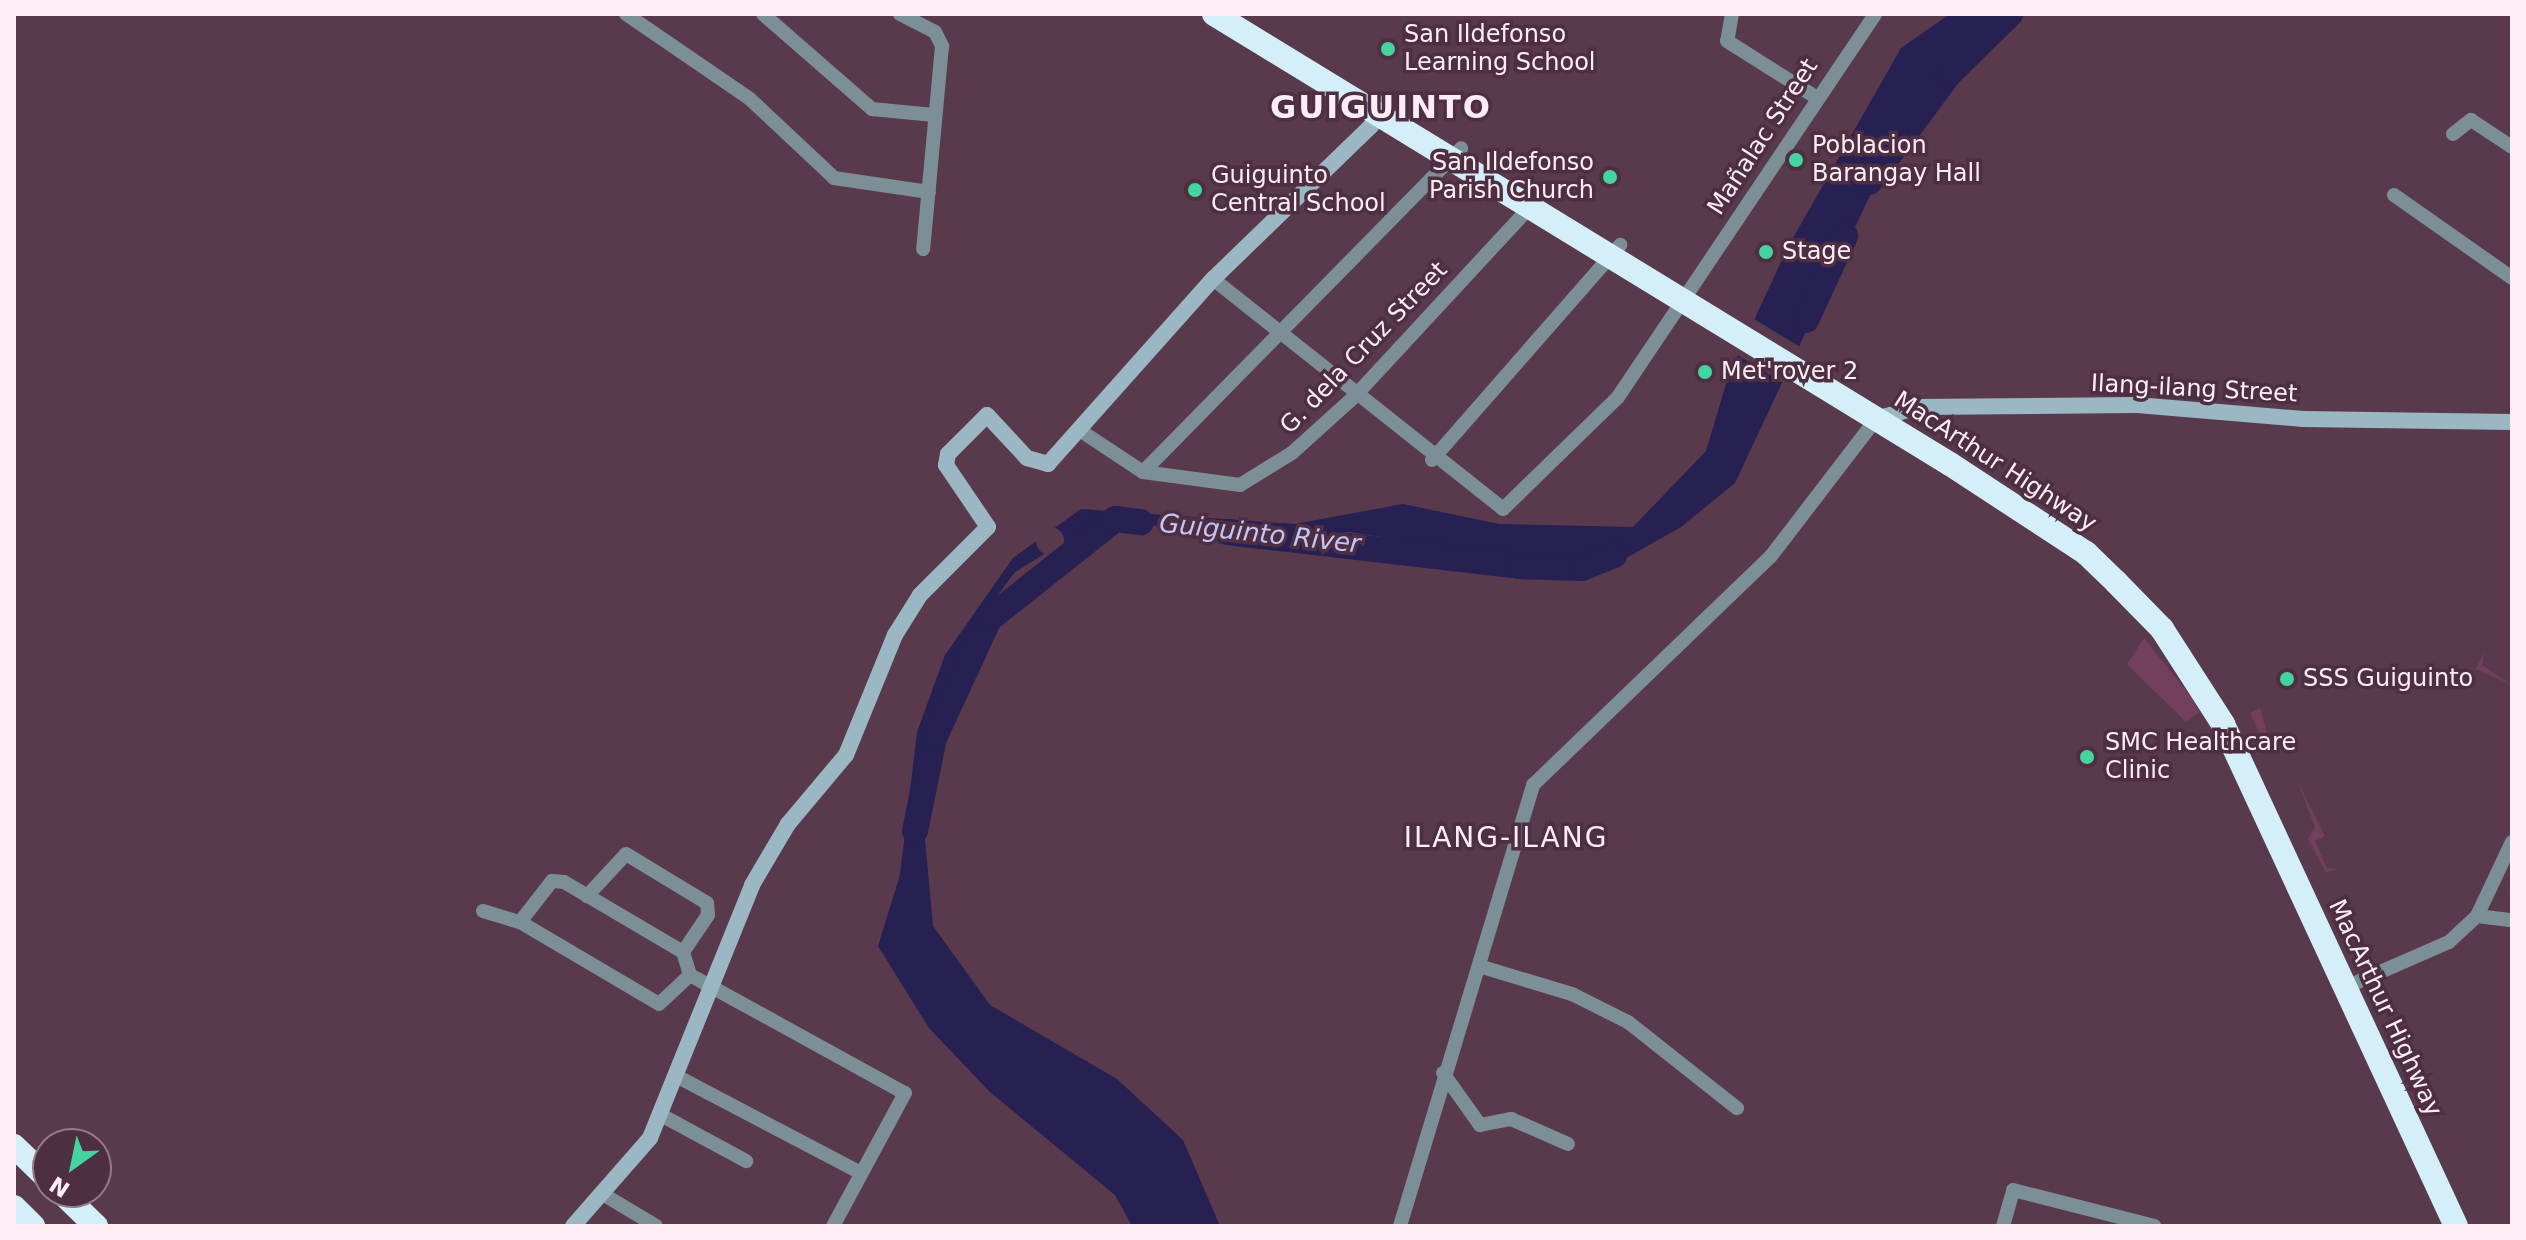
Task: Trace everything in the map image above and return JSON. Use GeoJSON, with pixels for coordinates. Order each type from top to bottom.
{"type":"FeatureCollection","features":[{"type":"Feature","properties":{"kind":"highway","name":"MacArthur Highway"},"geometry":{"type":"LineString","coordinates":[[1214,14],[1382,108]]}},
{"type":"Feature","properties":{"kind":"highway","name":"MacArthur Highway"},"geometry":{"type":"LineString","coordinates":[[1244,14],[1382,108],[1883,415],[2086,553],[2162,629],[2223,724],[2471,1226]]}},
{"type":"Feature","properties":{"kind":"highway","name":"MacArthur Highway"},"geometry":{"type":"LineString","coordinates":[[1457,155],[1530,207],[1616,251]]}},
{"type":"Feature","properties":{"kind":"highway","name":"MacArthur Highway"},"geometry":{"type":"LineString","coordinates":[[2352,985],[2456,1226]]}},
{"type":"Feature","properties":{"kind":"highway"},"geometry":{"type":"LineString","coordinates":[[14,1146],[32,1163]]}},
{"type":"Feature","properties":{"kind":"highway"},"geometry":{"type":"LineString","coordinates":[[14,1207],[33,1226]]}},
{"type":"Feature","properties":{"kind":"highway"},"geometry":{"type":"LineString","coordinates":[[77,1208],[96,1226]]}},
{"type":"Feature","properties":{"kind":"street"},"geometry":{"type":"LineString","coordinates":[[626,14],[648,19],[750,99],[834,178],[929,192]]}},
{"type":"Feature","properties":{"kind":"street"},"geometry":{"type":"LineString","coordinates":[[763,14],[872,109],[934,115]]}},
{"type":"Feature","properties":{"kind":"street"},"geometry":{"type":"LineString","coordinates":[[900,14],[941,38],[923,249]]}},
{"type":"Feature","properties":{"kind":"street"},"geometry":{"type":"LineString","coordinates":[[1732,14],[1727,41],[1814,96]]}},
{"type":"Feature","properties":{"kind":"street","name":"Mañalac Street"},"geometry":{"type":"LineString","coordinates":[[1432,460],[1489,502],[1503,509],[1516,503],[1618,397],[1698,299],[1814,96],[1875,14]]}},
{"type":"Feature","properties":{"kind":"street"},"geometry":{"type":"LineString","coordinates":[[573,1226],[606,1196],[661,1115],[680,1078],[752,885],[788,824],[846,755],[895,635],[920,595],[988,527],[946,465],[948,454],[987,415],[1039,467],[1081,431],[1213,279],[1382,108]]}},
{"type":"Feature","properties":{"kind":"street"},"geometry":{"type":"LineString","coordinates":[[2453,134],[2471,120],[2512,147]]}},
{"type":"Feature","properties":{"kind":"street"},"geometry":{"type":"LineString","coordinates":[[1143,472],[1284,336],[1457,155]]}},
{"type":"Feature","properties":{"kind":"street"},"geometry":{"type":"LineString","coordinates":[[2394,195],[2512,278]]}},
{"type":"Feature","properties":{"kind":"street","name":"G. dela Cruz Street"},"geometry":{"type":"LineString","coordinates":[[1081,431],[1143,472],[1240,485],[1292,453],[1355,396],[1530,207]]}},
{"type":"Feature","properties":{"kind":"street"},"geometry":{"type":"LineString","coordinates":[[1213,279],[1432,460],[1616,251]]}},
{"type":"Feature","properties":{"kind":"street","name":"Ilang-ilang Street"},"geometry":{"type":"LineString","coordinates":[[1883,415],[2137,405],[2303,419],[2512,422]]}},
{"type":"Feature","properties":{"kind":"street"},"geometry":{"type":"LineString","coordinates":[[1400,1226],[1443,1073],[1479,966],[1510,846],[1540,775],[1771,556],[1883,415]]}},
{"type":"Feature","properties":{"kind":"street"},"geometry":{"type":"LineString","coordinates":[[2352,985],[2437,949],[2477,916],[2512,842]]}},
{"type":"Feature","properties":{"kind":"street"},"geometry":{"type":"LineString","coordinates":[[587,896],[626,854],[707,903],[708,915],[683,952]]}},
{"type":"Feature","properties":{"kind":"street"},"geometry":{"type":"LineString","coordinates":[[520,922],[552,881],[587,896],[683,952],[690,975],[714,992],[905,1093],[859,1172],[833,1226]]}},
{"type":"Feature","properties":{"kind":"street"},"geometry":{"type":"LineString","coordinates":[[483,911],[520,922],[659,1004],[690,975]]}},
{"type":"Feature","properties":{"kind":"street"},"geometry":{"type":"LineString","coordinates":[[2477,916],[2512,920]]}},
{"type":"Feature","properties":{"kind":"street"},"geometry":{"type":"LineString","coordinates":[[1479,966],[1572,994],[1628,1022],[1737,1108]]}},
{"type":"Feature","properties":{"kind":"street"},"geometry":{"type":"LineString","coordinates":[[1443,1073],[1480,1125],[1511,1119],[1568,1144]]}},
{"type":"Feature","properties":{"kind":"street"},"geometry":{"type":"LineString","coordinates":[[680,1078],[859,1172]]}},
{"type":"Feature","properties":{"kind":"street"},"geometry":{"type":"LineString","coordinates":[[661,1115],[746,1161]]}},
{"type":"Feature","properties":{"kind":"street"},"geometry":{"type":"LineString","coordinates":[[2003,1226],[2013,1190],[2094,1219],[2154,1226]]}},
{"type":"Feature","properties":{"kind":"street"},"geometry":{"type":"LineString","coordinates":[[606,1196],[656,1226]]}},
{"type":"Feature","properties":{"kind":"shaded area"},"geometry":{"type":"Polygon","coordinates":[[[2144,638],[2192,698],[2199,712],[2186,722],[2127,664],[2144,638]]]}},
{"type":"Feature","properties":{"kind":"shaded area"},"geometry":{"type":"Polygon","coordinates":[[[2484,652],[2482,665],[2512,685],[2476,669],[2484,652]]]}},
{"type":"Feature","properties":{"kind":"shaded area"},"geometry":{"type":"Polygon","coordinates":[[[2260,708],[2268,736],[2276,733],[2284,750],[2261,736],[2250,713],[2260,708]]]}},
{"type":"Feature","properties":{"kind":"shaded area"},"geometry":{"type":"Polygon","coordinates":[[[2297,780],[2325,836],[2315,841],[2327,868],[2336,869],[2326,873],[2308,839],[2315,827],[2297,780]]]}},
{"type":"Feature","properties":{"kind":"water"},"geometry":{"type":"Polygon","coordinates":[[[1950,14],[2006,14],[1955,59],[1887,159],[1735,483],[1681,527],[1605,570],[1349,532],[1234,537],[1121,521],[1062,543],[1015,572],[973,629],[921,796],[933,926],[990,1005],[1117,1079],[1183,1140],[1220,1226],[1132,1226],[1115,1195],[990,1092],[929,1028],[878,946],[900,875],[917,732],[945,655],[1013,558],[1081,509],[1295,524],[1403,504],[1499,524],[1633,527],[1706,451],[1729,374],[1789,245],[1901,48],[1950,14]]]}},
{"type":"Feature","properties":{"kind":"pier"},"geometry":{"type":"Polygon","coordinates":[[[1751,317],[1802,348],[1785,384],[1734,353],[1751,317]]]}},
{"type":"Feature","properties":{"kind":"pier"},"geometry":{"type":"Polygon","coordinates":[[[1050,527],[1060,531],[1064,541],[1060,551],[1050,555],[1040,551],[1036,541],[1040,531],[1050,527]]]}},
{"type":"Feature","properties":{"kind":"waterway","name":"Guiguinto River"},"geometry":{"type":"LineString","coordinates":[[1869,182],[1949,74],[2010,14]]}},
{"type":"Feature","properties":{"kind":"waterway","name":"Guiguinto River"},"geometry":{"type":"LineString","coordinates":[[1806,320],[1845,236]]}},
{"type":"Feature","properties":{"kind":"waterway","name":"Guiguinto River"},"geometry":{"type":"LineString","coordinates":[[915,831],[934,738],[989,619],[1115,519],[1141,522]]}},
{"type":"Feature","properties":{"kind":"waterway","name":"Guiguinto River"},"geometry":{"type":"LineString","coordinates":[[1227,532],[1519,566],[1582,568],[1615,555]]}},
{"type":"Feature","properties":{"kind":"place","name":"San Ildefonso Learning School"},"geometry":{"type":"Point","coordinates":[1388,49]}},
{"type":"Feature","properties":{"kind":"place","name":"Poblacion Barangay Hall"},"geometry":{"type":"Point","coordinates":[1796,160]}},
{"type":"Feature","properties":{"kind":"place","name":"San Ildefonso Parish Church"},"geometry":{"type":"Point","coordinates":[1610,177]}},
{"type":"Feature","properties":{"kind":"place","name":"Guiguinto Central School"},"geometry":{"type":"Point","coordinates":[1195,190]}},
{"type":"Feature","properties":{"kind":"place","name":"Stage"},"geometry":{"type":"Point","coordinates":[1766,252]}},
{"type":"Feature","properties":{"kind":"place","name":"Met'rover 2"},"geometry":{"type":"Point","coordinates":[1705,372]}},
{"type":"Feature","properties":{"kind":"place","name":"SSS Guiguinto"},"geometry":{"type":"Point","coordinates":[2287,679]}},
{"type":"Feature","properties":{"kind":"place","name":"SMC Healthcare Clinic"},"geometry":{"type":"Point","coordinates":[2087,757]}},
{"type":"Feature","properties":{"kind":"district","name":"GUIGUINTO"},"geometry":{"type":"Point","coordinates":[1381,107]}},
{"type":"Feature","properties":{"kind":"district","name":"ILANG-ILANG"},"geometry":{"type":"Point","coordinates":[1506,838]}}]}
